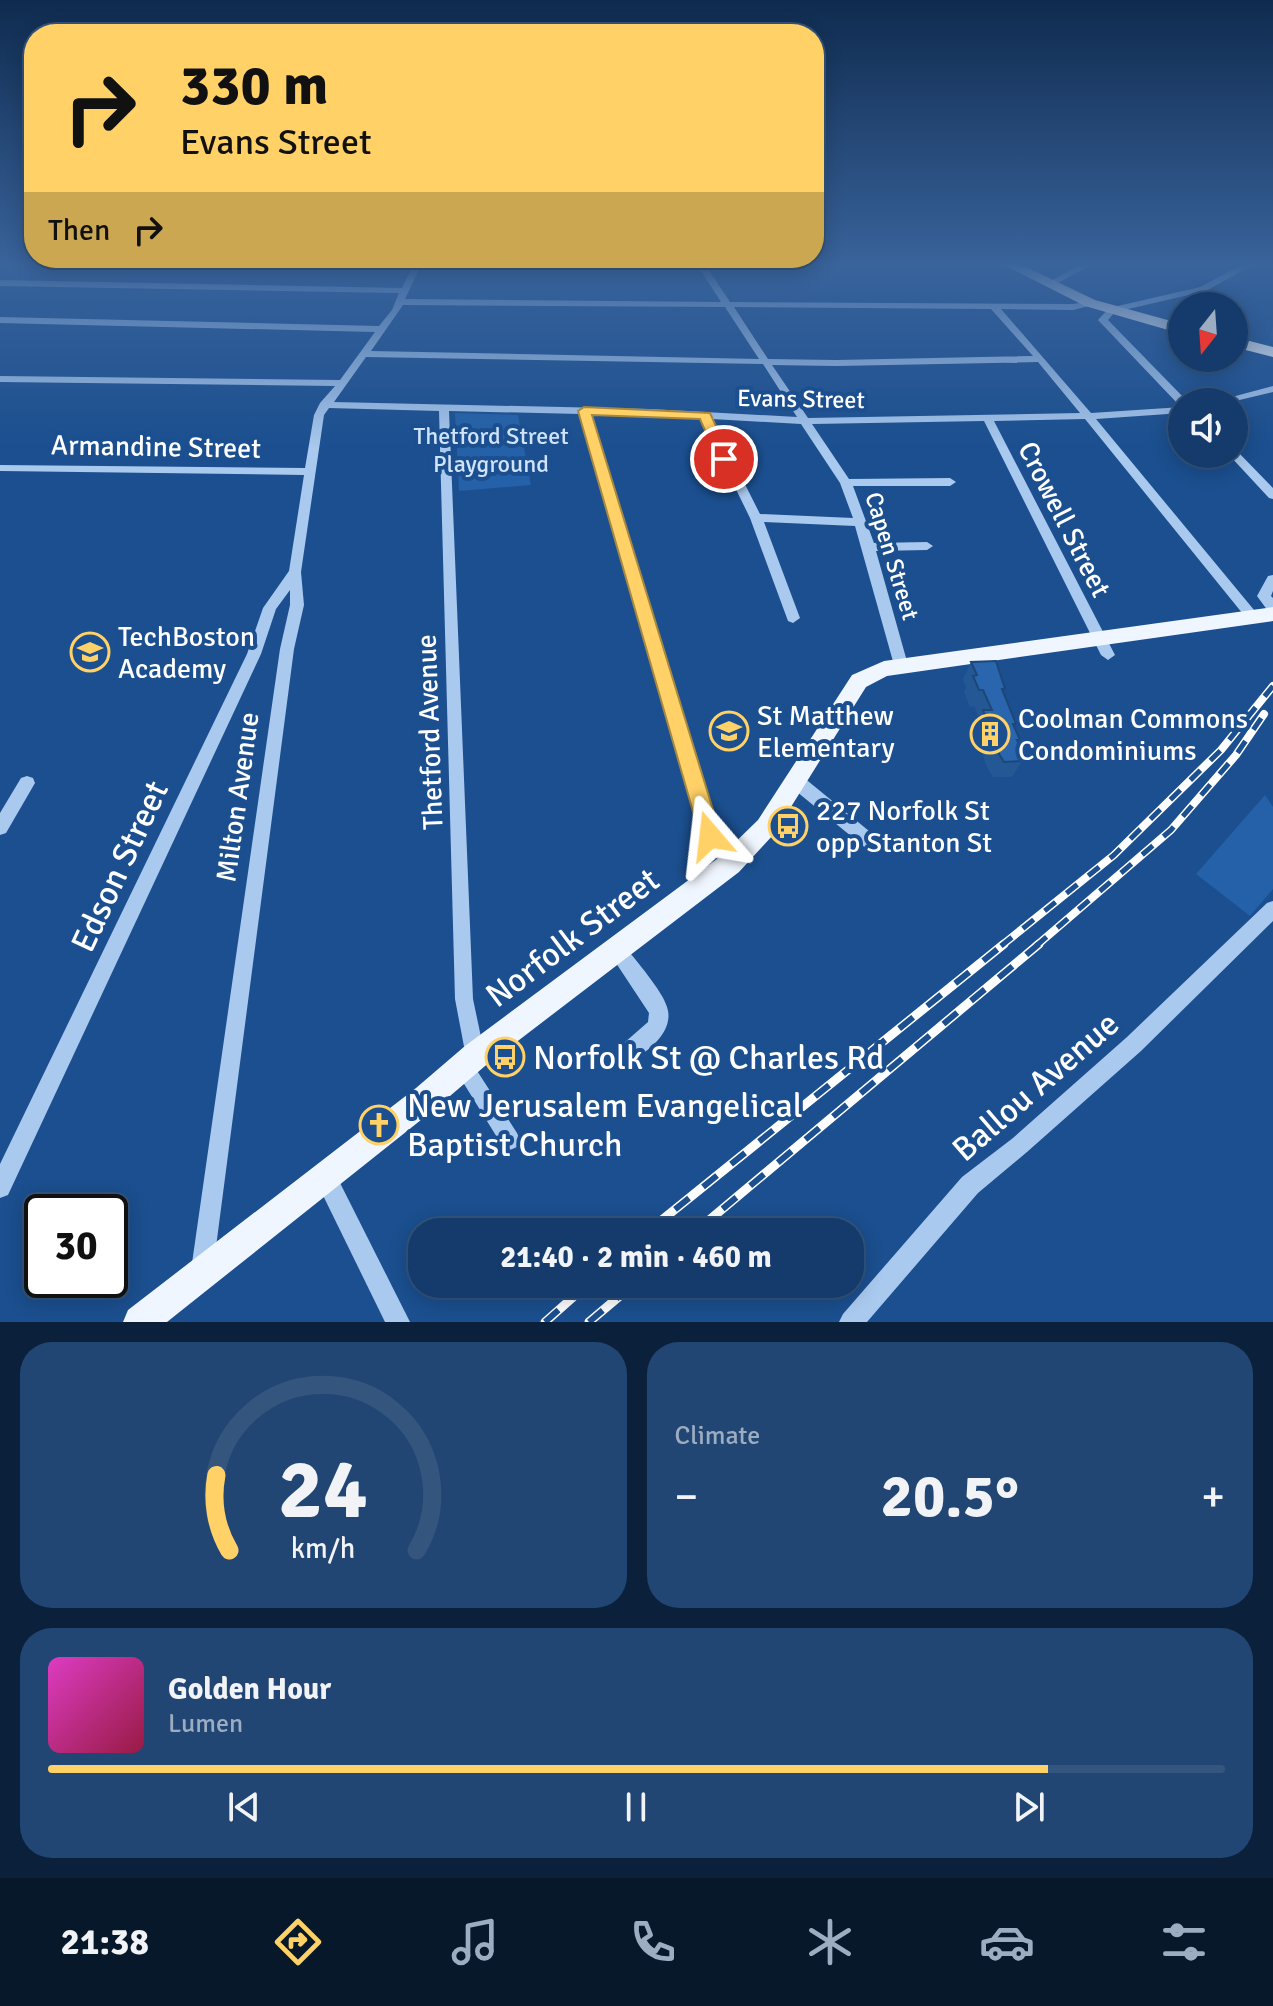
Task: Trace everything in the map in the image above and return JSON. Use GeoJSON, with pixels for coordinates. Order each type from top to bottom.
{"type":"FeatureCollection","features":[{"type":"Feature","properties":{"kind":"highway"},"geometry":{"type":"LineString","coordinates":[[1248,346],[1273,352]]}},
{"type":"Feature","properties":{"kind":"main road","name":"Norfolk Street"},"geometry":{"type":"LineString","coordinates":[[141,1322],[469,1061],[730,864],[766,827],[859,681],[901,665],[1104,648],[1265,608]]}},
{"type":"Feature","properties":{"kind":"street"},"geometry":{"type":"LineString","coordinates":[[199,325],[382,329]]}},
{"type":"Feature","properties":{"kind":"street","name":"Milton Avenue"},"geometry":{"type":"LineString","coordinates":[[201,1274],[288,639],[293,630],[297,605],[295,572],[319,415],[385,325]]}},
{"type":"Feature","properties":{"kind":"street","name":"Capen Street"},"geometry":{"type":"LineString","coordinates":[[741,325],[846,483],[861,522],[901,665]]}},
{"type":"Feature","properties":{"kind":"street"},"geometry":{"type":"LineString","coordinates":[[1010,325],[1236,594],[1265,608]]}},
{"type":"Feature","properties":{"kind":"street"},"geometry":{"type":"LineString","coordinates":[[1108,325],[1169,388]]}},
{"type":"Feature","properties":{"kind":"street"},"geometry":{"type":"LineString","coordinates":[[363,354],[765,362],[904,363],[1041,359]]}},
{"type":"Feature","properties":{"kind":"street"},"geometry":{"type":"LineString","coordinates":[[0,379],[341,383]]}},
{"type":"Feature","properties":{"kind":"street"},"geometry":{"type":"LineString","coordinates":[[1248,395],[1268,390],[1273,398]]}},
{"type":"Feature","properties":{"kind":"street","name":"Evans Street"},"geometry":{"type":"LineString","coordinates":[[324,405],[584,411],[807,421],[988,419],[1168,411]]}},
{"type":"Feature","properties":{"kind":"street","name":"Thetford Avenue"},"geometry":{"type":"LineString","coordinates":[[444,407],[463,984],[469,1061]]}},
{"type":"Feature","properties":{"kind":"street"},"geometry":{"type":"LineString","coordinates":[[584,411],[710,836],[730,864]]}},
{"type":"Feature","properties":{"kind":"street"},"geometry":{"type":"LineString","coordinates":[[705,416],[756,518],[793,618]]}},
{"type":"Feature","properties":{"kind":"street","name":"Crowell Street"},"geometry":{"type":"LineString","coordinates":[[988,419],[1104,648]]}},
{"type":"Feature","properties":{"kind":"street","name":"Armandine Street"},"geometry":{"type":"LineString","coordinates":[[0,468],[311,472]]}},
{"type":"Feature","properties":{"kind":"street"},"geometry":{"type":"LineString","coordinates":[[1247,468],[1273,495]]}},
{"type":"Feature","properties":{"kind":"street"},"geometry":{"type":"LineString","coordinates":[[846,483],[950,482]]}},
{"type":"Feature","properties":{"kind":"street"},"geometry":{"type":"LineString","coordinates":[[756,518],[861,522]]}},
{"type":"Feature","properties":{"kind":"street"},"geometry":{"type":"LineString","coordinates":[[868,547],[927,546]]}},
{"type":"Feature","properties":{"kind":"street","name":"Edson Street"},"geometry":{"type":"LineString","coordinates":[[0,1187],[254,654],[270,608],[295,572]]}},
{"type":"Feature","properties":{"kind":"street"},"geometry":{"type":"LineString","coordinates":[[1265,608],[1273,579]]}},
{"type":"Feature","properties":{"kind":"street"},"geometry":{"type":"LineString","coordinates":[[1236,594],[1265,608]]}},
{"type":"Feature","properties":{"kind":"street"},"geometry":{"type":"LineString","coordinates":[[270,608],[284,601],[297,605]]}},
{"type":"Feature","properties":{"kind":"street"},"geometry":{"type":"LineString","coordinates":[[261,631],[273,638],[293,630]]}},
{"type":"Feature","properties":{"kind":"street"},"geometry":{"type":"LineString","coordinates":[[797,782],[874,845]]}},
{"type":"Feature","properties":{"kind":"street"},"geometry":{"type":"LineString","coordinates":[[0,828],[27,783]]}},
{"type":"Feature","properties":{"kind":"street","name":"Ballou Avenue"},"geometry":{"type":"LineString","coordinates":[[851,1322],[970,1185],[1134,1044],[1273,909]]}},
{"type":"Feature","properties":{"kind":"street"},"geometry":{"type":"LineString","coordinates":[[618,951],[659,1010],[660,1021],[655,1031],[631,1050]]}},
{"type":"Feature","properties":{"kind":"street"},"geometry":{"type":"LineString","coordinates":[[469,1061],[510,1140]]}},
{"type":"Feature","properties":{"kind":"street"},"geometry":{"type":"LineString","coordinates":[[325,1177],[398,1322]]}},
{"type":"Feature","properties":{"kind":"green space","name":"Thetford Street Playground"},"geometry":{"type":"Polygon","coordinates":[[[455,413],[518,415],[531,485],[459,491],[455,413]]]}},
{"type":"Feature","properties":{"kind":"green space"},"geometry":{"type":"Polygon","coordinates":[[[1265,795],[1273,807],[1273,889],[1250,916],[1196,874],[1265,795]]]}},
{"type":"Feature","properties":{"kind":"building"},"geometry":{"type":"Polygon","coordinates":[[[996,661],[1005,689],[1002,689],[1016,724],[1013,724],[1021,749],[1017,749],[1022,761],[1004,762],[996,749],[983,710],[992,710],[973,676],[977,675],[971,662],[996,661]]]}},
{"type":"Feature","properties":{"kind":"railway"},"geometry":{"type":"LineString","coordinates":[[1001,946],[1114,855],[1221,750],[1273,686]]}},
{"type":"Feature","properties":{"kind":"railway"},"geometry":{"type":"LineString","coordinates":[[1036,946],[1171,830],[1236,755],[1264,714]]}},
{"type":"Feature","properties":{"kind":"railway"},"geometry":{"type":"LineString","coordinates":[[664,1218],[1004,944]]}},
{"type":"Feature","properties":{"kind":"railway"},"geometry":{"type":"LineString","coordinates":[[712,1218],[1039,944]]}},
{"type":"Feature","properties":{"kind":"railway"},"geometry":{"type":"LineString","coordinates":[[545,1322],[572,1298]]}},
{"type":"Feature","properties":{"kind":"railway"},"geometry":{"type":"LineString","coordinates":[[589,1322],[617,1298]]}},
{"type":"Feature","properties":{"kind":"place","name":"TechBoston Academy"},"geometry":{"type":"Point","coordinates":[90,652]}},
{"type":"Feature","properties":{"kind":"place","name":"St Matthew Elementary"},"geometry":{"type":"Point","coordinates":[729,731]}},
{"type":"Feature","properties":{"kind":"place","name":"Coolman Commons Condominiums"},"geometry":{"type":"Point","coordinates":[990,734]}},
{"type":"Feature","properties":{"kind":"place","name":"227 Norfolk St opp Stanton St"},"geometry":{"type":"Point","coordinates":[788,826]}},
{"type":"Feature","properties":{"kind":"place","name":"Norfolk St @ Charles Rd"},"geometry":{"type":"Point","coordinates":[505,1057]}},
{"type":"Feature","properties":{"kind":"place","name":"New Jerusalem Evangelical Baptist Church"},"geometry":{"type":"Point","coordinates":[379,1125]}},
{"type":"Feature","properties":{"kind":"route"},"geometry":{"type":"LineString","coordinates":[[710,836],[584,411],[705,416],[724,459]]}}]}
